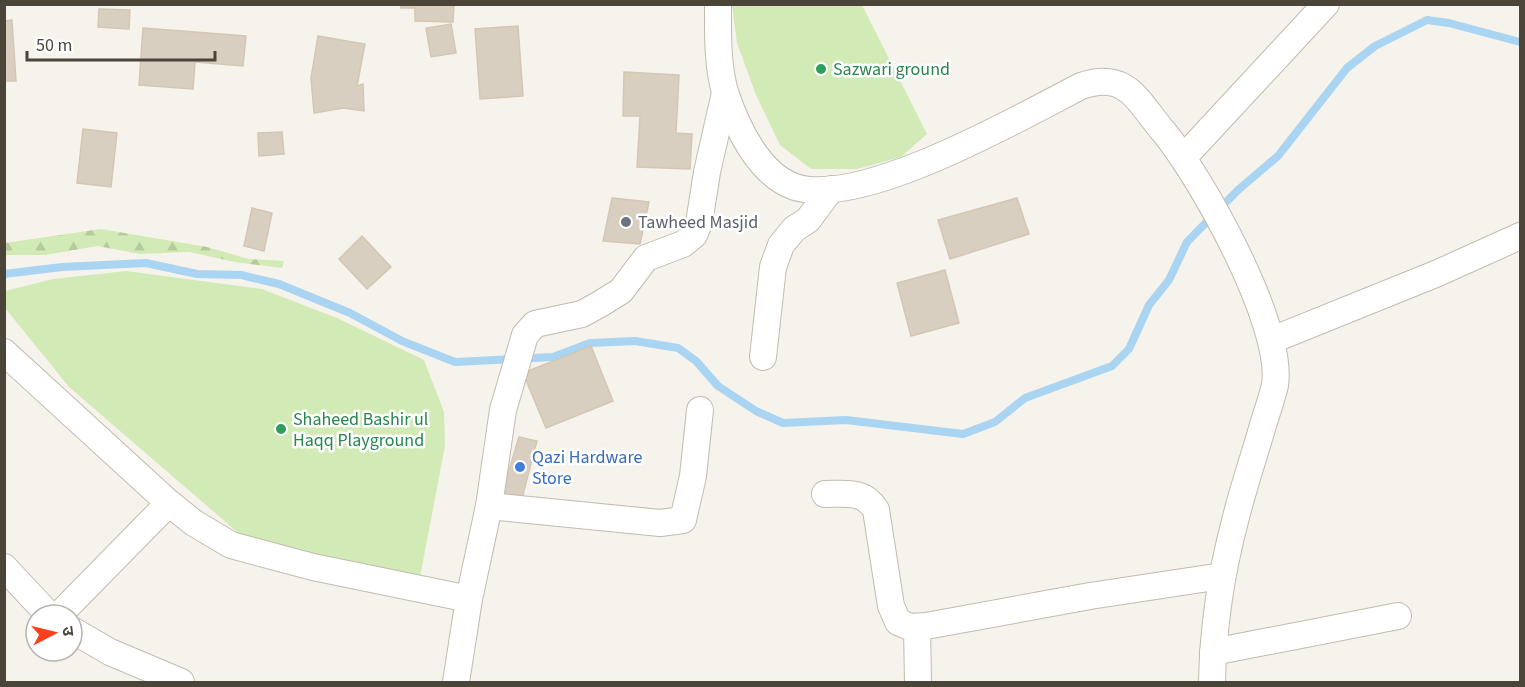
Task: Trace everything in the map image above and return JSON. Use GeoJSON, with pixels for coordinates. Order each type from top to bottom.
{"type":"FeatureCollection","features":[{"type":"Feature","properties":{"kind":"street"},"geometry":{"type":"LineString","coordinates":[[718,4],[718,34],[725,93],[746,140],[770,172],[794,186],[831,189],[861,186],[969,144],[1081,86],[1099,80],[1118,82],[1133,95],[1184,157],[1221,223],[1272,340],[1275,353],[1275,385],[1235,521],[1222,576],[1213,652],[1212,682]]}},
{"type":"Feature","properties":{"kind":"street"},"geometry":{"type":"LineString","coordinates":[[1184,157],[1326,4]]}},
{"type":"Feature","properties":{"kind":"street"},"geometry":{"type":"LineString","coordinates":[[456,682],[489,506],[503,410],[525,335],[535,324],[582,314],[621,291],[646,258],[682,244],[694,235],[699,223],[707,172],[725,93]]}},
{"type":"Feature","properties":{"kind":"street"},"geometry":{"type":"LineString","coordinates":[[763,357],[773,267],[781,246],[795,229],[808,220],[831,189]]}},
{"type":"Feature","properties":{"kind":"street"},"geometry":{"type":"LineString","coordinates":[[1272,340],[1438,273],[1521,236]]}},
{"type":"Feature","properties":{"kind":"street"},"geometry":{"type":"LineString","coordinates":[[4,352],[169,502],[194,523],[231,545],[313,567],[470,599]]}},
{"type":"Feature","properties":{"kind":"street"},"geometry":{"type":"LineString","coordinates":[[489,506],[660,522],[683,520],[693,476],[700,410]]}},
{"type":"Feature","properties":{"kind":"street"},"geometry":{"type":"LineString","coordinates":[[825,494],[860,494],[870,500],[876,510],[891,606],[898,622],[917,627],[1090,596],[1222,576]]}},
{"type":"Feature","properties":{"kind":"street"},"geometry":{"type":"LineString","coordinates":[[71,603],[169,502]]}},
{"type":"Feature","properties":{"kind":"street"},"geometry":{"type":"LineString","coordinates":[[4,567],[38,603]]}},
{"type":"Feature","properties":{"kind":"street"},"geometry":{"type":"LineString","coordinates":[[1213,652],[1398,615]]}},
{"type":"Feature","properties":{"kind":"street"},"geometry":{"type":"LineString","coordinates":[[917,627],[918,682]]}},
{"type":"Feature","properties":{"kind":"street"},"geometry":{"type":"LineString","coordinates":[[84,637],[127,660],[181,682]]}},
{"type":"Feature","properties":{"kind":"green space","name":"Sazwari ground"},"geometry":{"type":"Polygon","coordinates":[[[732,5],[862,5],[927,134],[901,157],[857,169],[811,169],[780,145],[756,95],[737,43],[732,5]]]}},
{"type":"Feature","properties":{"kind":"green space"},"geometry":{"type":"Polygon","coordinates":[[[101,229],[207,247],[249,259],[284,261],[282,268],[235,262],[189,252],[140,254],[97,246],[45,255],[5,255],[5,243],[101,229]]]}},
{"type":"Feature","properties":{"kind":"green space","name":"Shaheed Bashir ul Haqq Playground"},"geometry":{"type":"Polygon","coordinates":[[[126,271],[262,289],[337,318],[424,360],[444,412],[445,446],[420,577],[350,566],[243,537],[69,387],[5,308],[5,291],[53,279],[126,271]]]}},
{"type":"Feature","properties":{"kind":"building"},"geometry":{"type":"Polygon","coordinates":[[[401,4],[454,4],[453,22],[415,21],[415,8],[401,8],[401,4]]]}},
{"type":"Feature","properties":{"kind":"building"},"geometry":{"type":"Polygon","coordinates":[[[99,9],[130,10],[129,29],[98,27],[99,9]]]}},
{"type":"Feature","properties":{"kind":"building"},"geometry":{"type":"Polygon","coordinates":[[[12,20],[16,81],[4,81],[4,21],[12,20]]]}},
{"type":"Feature","properties":{"kind":"building"},"geometry":{"type":"Polygon","coordinates":[[[451,24],[456,53],[431,57],[426,28],[451,24]]]}},
{"type":"Feature","properties":{"kind":"building"},"geometry":{"type":"Polygon","coordinates":[[[518,26],[523,96],[480,99],[475,29],[518,26]]]}},
{"type":"Feature","properties":{"kind":"building"},"geometry":{"type":"Polygon","coordinates":[[[143,28],[246,36],[243,66],[195,62],[193,89],[139,85],[143,28]]]}},
{"type":"Feature","properties":{"kind":"building"},"geometry":{"type":"Polygon","coordinates":[[[318,36],[365,44],[357,86],[363,84],[364,111],[343,108],[314,113],[311,78],[318,36]]]}},
{"type":"Feature","properties":{"kind":"building"},"geometry":{"type":"Polygon","coordinates":[[[624,72],[679,75],[676,133],[692,134],[690,169],[637,167],[640,116],[623,116],[624,72]]]}},
{"type":"Feature","properties":{"kind":"building"},"geometry":{"type":"Polygon","coordinates":[[[83,129],[117,133],[111,187],[77,183],[83,129]]]}},
{"type":"Feature","properties":{"kind":"building"},"geometry":{"type":"Polygon","coordinates":[[[282,132],[284,154],[259,156],[258,133],[282,132]]]}},
{"type":"Feature","properties":{"kind":"building","name":"Tawheed Masjid"},"geometry":{"type":"Polygon","coordinates":[[[612,198],[649,202],[640,244],[603,241],[612,198]]]}},
{"type":"Feature","properties":{"kind":"building"},"geometry":{"type":"Polygon","coordinates":[[[1017,198],[1029,234],[950,259],[938,220],[1017,198]]]}},
{"type":"Feature","properties":{"kind":"building"},"geometry":{"type":"Polygon","coordinates":[[[252,208],[272,213],[264,251],[244,246],[252,208]]]}},
{"type":"Feature","properties":{"kind":"building"},"geometry":{"type":"Polygon","coordinates":[[[362,236],[391,267],[367,289],[339,259],[362,236]]]}},
{"type":"Feature","properties":{"kind":"building"},"geometry":{"type":"Polygon","coordinates":[[[945,270],[959,323],[911,336],[897,283],[945,270]]]}},
{"type":"Feature","properties":{"kind":"building"},"geometry":{"type":"Polygon","coordinates":[[[591,346],[613,401],[546,428],[523,373],[591,346]]]}},
{"type":"Feature","properties":{"kind":"building","name":"Qazi Hardware Store"},"geometry":{"type":"Polygon","coordinates":[[[519,437],[537,441],[521,502],[502,493],[519,437]]]}},
{"type":"Feature","properties":{"kind":"waterway"},"geometry":{"type":"LineString","coordinates":[[4,274],[62,267],[146,263],[197,274],[241,275],[279,284],[350,313],[402,341],[455,362],[553,357],[590,343],[635,341],[678,348],[696,361],[718,386],[756,411],[783,423],[846,420],[963,434],[995,422],[1025,398],[1112,366],[1129,349],[1149,305],[1169,280],[1187,242],[1238,190],[1278,156],[1347,68],[1375,46],[1427,20],[1449,23],[1520,42]]}},
{"type":"Feature","properties":{"kind":"place","name":"Sazwari ground"},"geometry":{"type":"Point","coordinates":[821,69]}},
{"type":"Feature","properties":{"kind":"place","name":"Tawheed Masjid"},"geometry":{"type":"Point","coordinates":[626,222]}},
{"type":"Feature","properties":{"kind":"place","name":"Shaheed Bashir ul Haqq Playground"},"geometry":{"type":"Point","coordinates":[281,429]}},
{"type":"Feature","properties":{"kind":"place","name":"Qazi Hardware Store"},"geometry":{"type":"Point","coordinates":[520,467]}}]}
